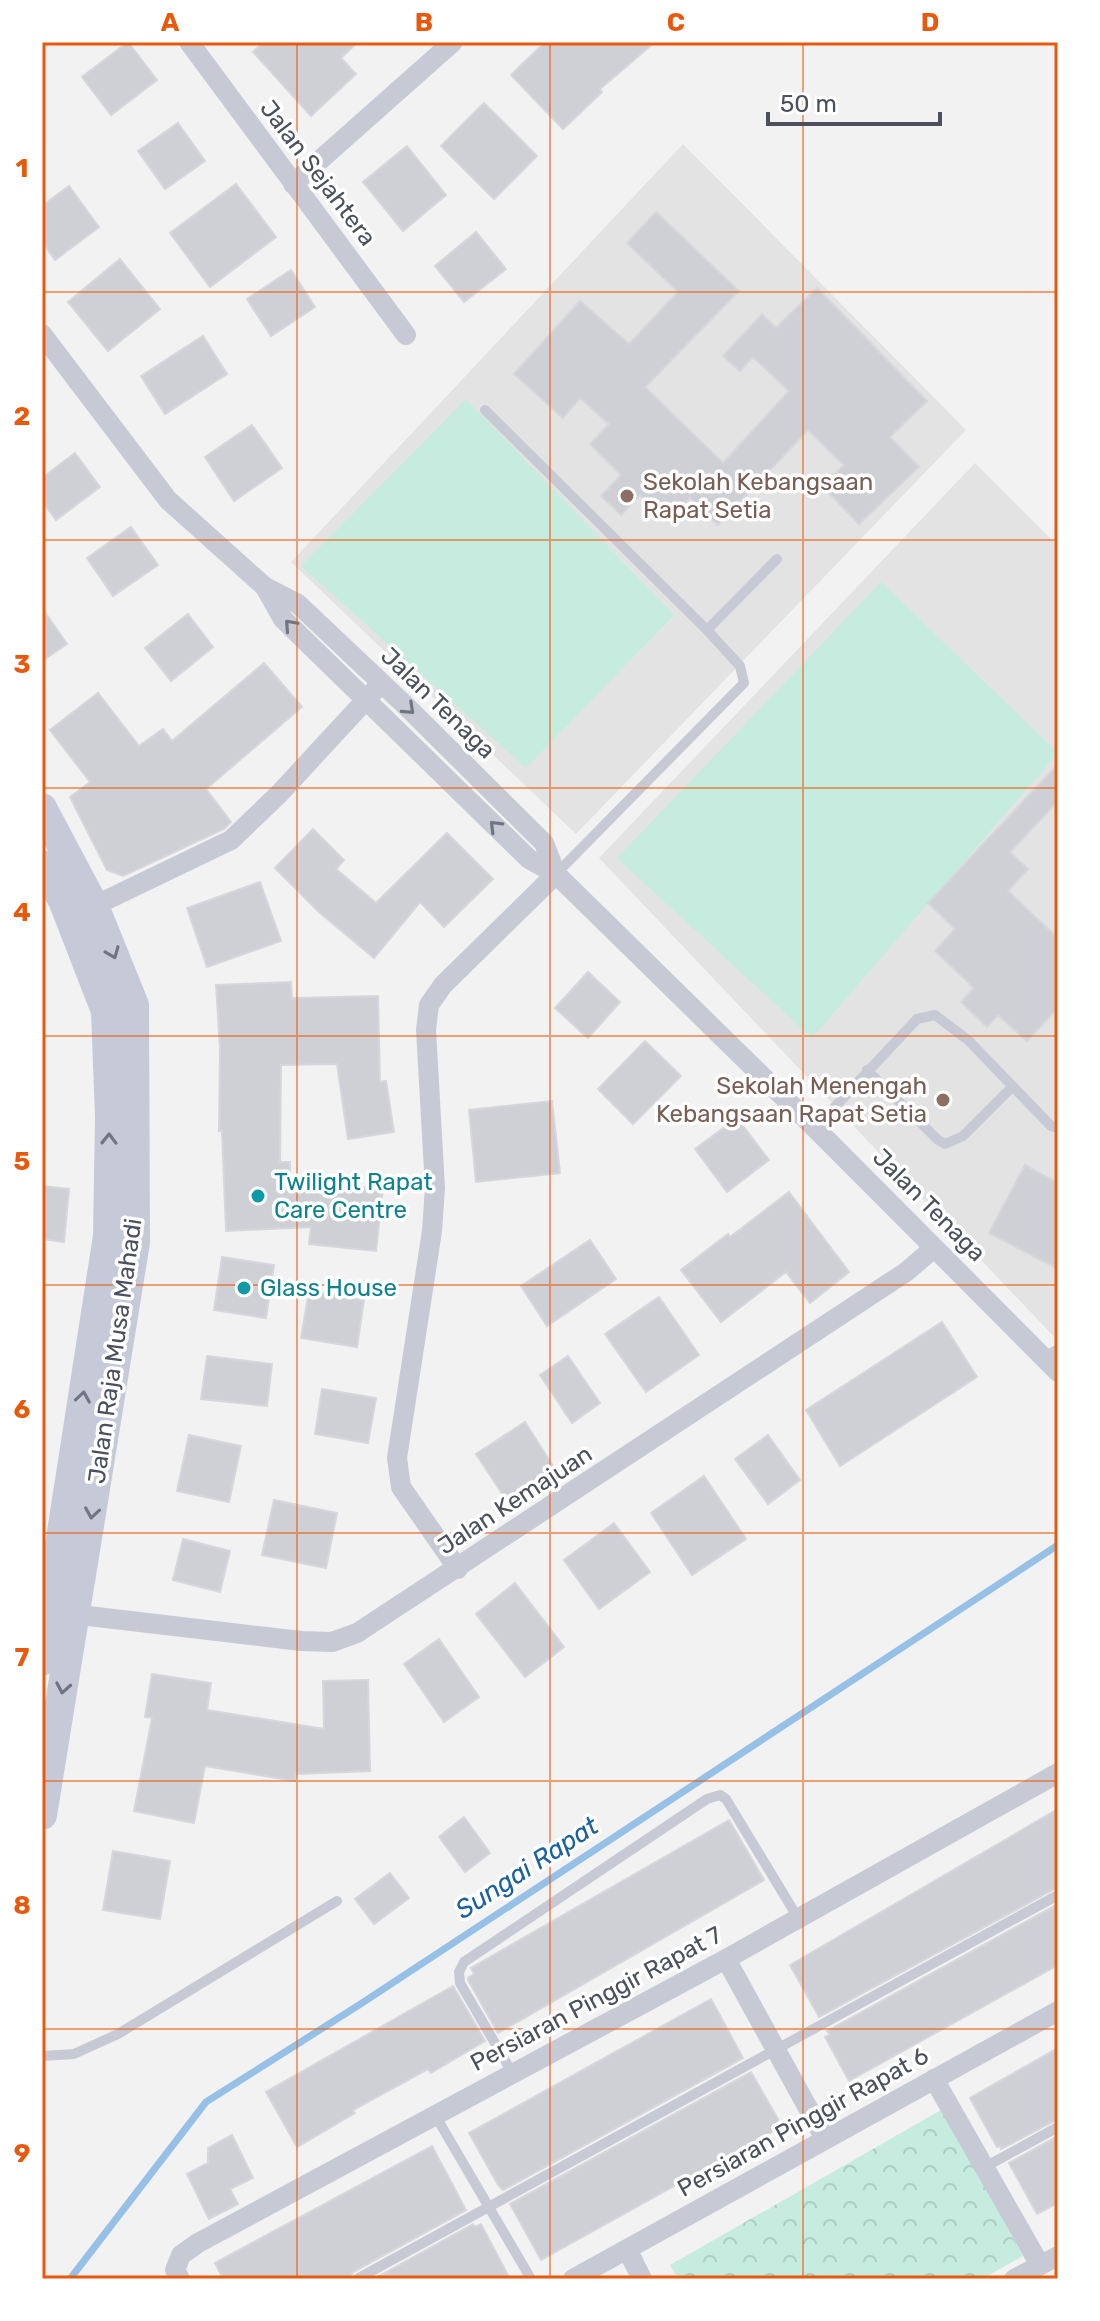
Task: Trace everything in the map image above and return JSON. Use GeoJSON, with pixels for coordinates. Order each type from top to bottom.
{"type":"FeatureCollection","features":[{"type":"Feature","properties":{"kind":"main road","name":"Jalan Raja Musa Mahadi"},"geometry":{"type":"LineString","coordinates":[[42,808],[94,906],[134,1005],[135,1242],[63,1613],[42,1661]]}},
{"type":"Feature","properties":{"kind":"main road","name":"Jalan Raja Musa Mahadi"},"geometry":{"type":"LineString","coordinates":[[42,865],[63,900],[106,1011],[110,1117],[108,1236],[42,1815]]}},
{"type":"Feature","properties":{"kind":"street","name":"Jalan Sejahtera"},"geometry":{"type":"LineString","coordinates":[[189,42],[406,335]]}},
{"type":"Feature","properties":{"kind":"street"},"geometry":{"type":"LineString","coordinates":[[293,184],[453,42]]}},
{"type":"Feature","properties":{"kind":"street","name":"Jalan Tenaga"},"geometry":{"type":"LineString","coordinates":[[42,334],[168,500],[265,587],[298,604],[446,745],[544,843],[556,874]]}},
{"type":"Feature","properties":{"kind":"street","name":"Jalan Tenaga"},"geometry":{"type":"LineString","coordinates":[[265,587],[283,619],[529,859],[556,874],[934,1248],[1053,1359]]}},
{"type":"Feature","properties":{"kind":"street"},"geometry":{"type":"LineString","coordinates":[[321,656],[336,640]]}},
{"type":"Feature","properties":{"kind":"street"},"geometry":{"type":"LineString","coordinates":[[94,906],[231,840],[279,794],[381,684]]}},
{"type":"Feature","properties":{"kind":"street"},"geometry":{"type":"LineString","coordinates":[[429,762],[446,745]]}},
{"type":"Feature","properties":{"kind":"street"},"geometry":{"type":"LineString","coordinates":[[467,798],[484,782]]}},
{"type":"Feature","properties":{"kind":"street"},"geometry":{"type":"LineString","coordinates":[[458,1569],[401,1487],[397,1458],[432,1231],[435,1188],[426,1030],[429,1005],[443,985],[556,874]]}},
{"type":"Feature","properties":{"kind":"street","name":"Jalan Kemajuan"},"geometry":{"type":"LineString","coordinates":[[63,1613],[301,1641],[332,1642],[357,1633],[906,1272],[934,1248]]}},
{"type":"Feature","properties":{"kind":"street","name":"Persiaran Pinggir Rapat 7"},"geometry":{"type":"LineString","coordinates":[[180,2279],[175,2270],[181,2255],[198,2243],[726,1959],[1058,1773]]}},
{"type":"Feature","properties":{"kind":"street"},"geometry":{"type":"LineString","coordinates":[[726,1959],[825,2139]]}},
{"type":"Feature","properties":{"kind":"street","name":"Persiaran Pinggir Rapat 6"},"geometry":{"type":"LineString","coordinates":[[573,2279],[1058,2011]]}},
{"type":"Feature","properties":{"kind":"street"},"geometry":{"type":"LineString","coordinates":[[934,2079],[985,2167],[1049,2260],[1014,2279]]}},
{"type":"Feature","properties":{"kind":"street"},"geometry":{"type":"LineString","coordinates":[[627,2249],[642,2279]]}},
{"type":"Feature","properties":{"kind":"lane"},"geometry":{"type":"LineString","coordinates":[[485,410],[707,630],[740,666],[744,683],[556,874]]}},
{"type":"Feature","properties":{"kind":"lane"},"geometry":{"type":"LineString","coordinates":[[707,630],[777,559]]}},
{"type":"Feature","properties":{"kind":"lane"},"geometry":{"type":"LineString","coordinates":[[815,1128],[917,1019],[935,1015],[968,1040],[1051,1126],[1058,1128]]}},
{"type":"Feature","properties":{"kind":"lane"},"geometry":{"type":"LineString","coordinates":[[867,1070],[945,1144],[963,1136],[1012,1087]]}},
{"type":"Feature","properties":{"kind":"lane"},"geometry":{"type":"LineString","coordinates":[[513,2074],[460,1983],[459,1972],[464,1962],[707,1799],[720,1795],[726,1799],[798,1918]]}},
{"type":"Feature","properties":{"kind":"lane"},"geometry":{"type":"LineString","coordinates":[[357,2279],[1058,1895]]}},
{"type":"Feature","properties":{"kind":"lane"},"geometry":{"type":"LineString","coordinates":[[42,2056],[74,2054],[118,2034],[337,1901]]}},
{"type":"Feature","properties":{"kind":"lane"},"geometry":{"type":"LineString","coordinates":[[435,2115],[531,2279]]}},
{"type":"Feature","properties":{"kind":"lane"},"geometry":{"type":"LineString","coordinates":[[985,2167],[1058,2127]]}},
{"type":"Feature","properties":{"kind":"shaded area","name":"Sekolah Kebangsaan Rapat Setia"},"geometry":{"type":"Polygon","coordinates":[[[683,144],[966,430],[576,834],[291,562],[683,144]]]}},
{"type":"Feature","properties":{"kind":"shaded area","name":"Sekolah Menengah Kebangsaan Rapat Setia"},"geometry":{"type":"Polygon","coordinates":[[[975,463],[1058,546],[1058,1341],[599,858],[975,463]]]}},
{"type":"Feature","properties":{"kind":"green space"},"geometry":{"type":"Polygon","coordinates":[[[466,399],[674,615],[526,768],[301,566],[466,399]]]}},
{"type":"Feature","properties":{"kind":"green space"},"geometry":{"type":"Polygon","coordinates":[[[881,582],[1058,753],[812,1038],[617,858],[881,582]]]}},
{"type":"Feature","properties":{"kind":"green space"},"geometry":{"type":"Polygon","coordinates":[[[941,2110],[1023,2256],[982,2279],[678,2279],[670,2265],[941,2110]]]}},
{"type":"Feature","properties":{"kind":"building"},"geometry":{"type":"Polygon","coordinates":[[[128,42],[157,80],[111,115],[82,77],[128,42]]]}},
{"type":"Feature","properties":{"kind":"building"},"geometry":{"type":"Polygon","coordinates":[[[263,42],[358,42],[341,58],[356,74],[311,116],[253,52],[263,42]]]}},
{"type":"Feature","properties":{"kind":"building"},"geometry":{"type":"Polygon","coordinates":[[[545,42],[655,42],[600,89],[602,92],[563,129],[511,75],[545,42]]]}},
{"type":"Feature","properties":{"kind":"building"},"geometry":{"type":"Polygon","coordinates":[[[484,103],[537,156],[494,199],[441,146],[484,103]]]}},
{"type":"Feature","properties":{"kind":"building"},"geometry":{"type":"Polygon","coordinates":[[[178,123],[205,161],[165,189],[138,151],[178,123]]]}},
{"type":"Feature","properties":{"kind":"building"},"geometry":{"type":"Polygon","coordinates":[[[407,146],[446,195],[403,231],[363,182],[407,146]]]}},
{"type":"Feature","properties":{"kind":"building"},"geometry":{"type":"Polygon","coordinates":[[[236,184],[276,237],[210,287],[170,233],[236,184]]]}},
{"type":"Feature","properties":{"kind":"building"},"geometry":{"type":"Polygon","coordinates":[[[69,186],[99,227],[55,260],[42,242],[42,206],[69,186]]]}},
{"type":"Feature","properties":{"kind":"building"},"geometry":{"type":"Polygon","coordinates":[[[656,212],[739,291],[645,387],[723,463],[789,391],[753,357],[740,371],[723,356],[762,314],[776,328],[817,288],[927,401],[890,437],[919,467],[859,524],[822,486],[844,465],[808,430],[718,525],[690,498],[668,521],[640,495],[621,515],[601,496],[621,475],[590,444],[609,424],[580,398],[563,418],[514,374],[580,301],[629,344],[678,292],[627,243],[656,212]]]}},
{"type":"Feature","properties":{"kind":"building"},"geometry":{"type":"Polygon","coordinates":[[[476,232],[506,269],[464,302],[435,266],[476,232]]]}},
{"type":"Feature","properties":{"kind":"building"},"geometry":{"type":"Polygon","coordinates":[[[120,259],[160,309],[108,351],[68,302],[120,259]]]}},
{"type":"Feature","properties":{"kind":"building"},"geometry":{"type":"Polygon","coordinates":[[[291,270],[315,307],[271,336],[247,299],[291,270]]]}},
{"type":"Feature","properties":{"kind":"building"},"geometry":{"type":"Polygon","coordinates":[[[203,336],[227,374],[165,414],[141,376],[203,336]]]}},
{"type":"Feature","properties":{"kind":"building"},"geometry":{"type":"Polygon","coordinates":[[[252,425],[282,468],[234,501],[205,457],[252,425]]]}},
{"type":"Feature","properties":{"kind":"building"},"geometry":{"type":"Polygon","coordinates":[[[75,453],[100,487],[56,520],[42,501],[42,478],[75,453]]]}},
{"type":"Feature","properties":{"kind":"building"},"geometry":{"type":"Polygon","coordinates":[[[131,527],[158,565],[113,596],[87,558],[131,527]]]}},
{"type":"Feature","properties":{"kind":"building"},"geometry":{"type":"Polygon","coordinates":[[[42,608],[67,644],[42,661],[42,608]]]}},
{"type":"Feature","properties":{"kind":"building"},"geometry":{"type":"Polygon","coordinates":[[[188,614],[213,647],[171,681],[145,648],[188,614]]]}},
{"type":"Feature","properties":{"kind":"building"},"geometry":{"type":"Polygon","coordinates":[[[264,663],[302,707],[206,789],[231,822],[224,829],[123,876],[107,870],[70,797],[90,782],[50,730],[98,693],[139,746],[163,729],[172,741],[264,663]]]}},
{"type":"Feature","properties":{"kind":"building"},"geometry":{"type":"Polygon","coordinates":[[[1058,764],[1058,801],[1010,852],[1028,869],[1008,891],[1058,938],[1058,1008],[1027,1041],[998,1015],[987,1027],[961,1002],[974,988],[935,951],[955,929],[928,903],[1058,764]]]}},
{"type":"Feature","properties":{"kind":"building"},"geometry":{"type":"Polygon","coordinates":[[[313,829],[344,860],[336,869],[376,903],[447,833],[493,879],[444,927],[420,902],[374,958],[320,913],[275,868],[313,829]]]}},
{"type":"Feature","properties":{"kind":"building"},"geometry":{"type":"Polygon","coordinates":[[[260,882],[281,941],[207,967],[187,908],[260,882]]]}},
{"type":"Feature","properties":{"kind":"building"},"geometry":{"type":"Polygon","coordinates":[[[588,972],[620,1002],[588,1038],[555,1008],[588,972]]]}},
{"type":"Feature","properties":{"kind":"building"},"geometry":{"type":"Polygon","coordinates":[[[291,982],[292,998],[378,996],[380,1082],[386,1081],[394,1132],[348,1139],[337,1064],[281,1065],[280,1162],[290,1162],[290,1180],[383,1189],[376,1251],[309,1244],[311,1227],[226,1231],[222,1131],[219,1131],[220,1048],[216,985],[291,982]]]}},
{"type":"Feature","properties":{"kind":"building"},"geometry":{"type":"Polygon","coordinates":[[[645,1041],[681,1076],[633,1124],[598,1089],[645,1041]]]}},
{"type":"Feature","properties":{"kind":"building"},"geometry":{"type":"Polygon","coordinates":[[[552,1101],[560,1173],[476,1182],[469,1110],[552,1101]]]}},
{"type":"Feature","properties":{"kind":"building"},"geometry":{"type":"Polygon","coordinates":[[[737,1118],[769,1160],[727,1192],[695,1149],[737,1118]]]}},
{"type":"Feature","properties":{"kind":"building"},"geometry":{"type":"Polygon","coordinates":[[[1025,1165],[1058,1183],[1058,1269],[989,1233],[1025,1165]]]}},
{"type":"Feature","properties":{"kind":"building"},"geometry":{"type":"Polygon","coordinates":[[[42,1186],[69,1189],[64,1242],[42,1239],[42,1186]]]}},
{"type":"Feature","properties":{"kind":"building"},"geometry":{"type":"Polygon","coordinates":[[[789,1192],[849,1272],[810,1303],[786,1272],[721,1322],[681,1270],[789,1192]]]}},
{"type":"Feature","properties":{"kind":"building"},"geometry":{"type":"Polygon","coordinates":[[[590,1240],[616,1279],[547,1326],[521,1286],[590,1240]]]}},
{"type":"Feature","properties":{"kind":"building","name":"Glass House"},"geometry":{"type":"Polygon","coordinates":[[[222,1257],[274,1265],[266,1318],[214,1310],[222,1257]]]}},
{"type":"Feature","properties":{"kind":"building"},"geometry":{"type":"Polygon","coordinates":[[[309,1291],[364,1300],[357,1347],[301,1338],[309,1291]]]}},
{"type":"Feature","properties":{"kind":"building"},"geometry":{"type":"Polygon","coordinates":[[[659,1297],[699,1355],[646,1392],[605,1334],[659,1297]]]}},
{"type":"Feature","properties":{"kind":"building"},"geometry":{"type":"Polygon","coordinates":[[[942,1322],[977,1377],[840,1466],[806,1410],[942,1322]]]}},
{"type":"Feature","properties":{"kind":"building"},"geometry":{"type":"Polygon","coordinates":[[[207,1356],[272,1364],[267,1406],[201,1399],[207,1356]]]}},
{"type":"Feature","properties":{"kind":"building"},"geometry":{"type":"Polygon","coordinates":[[[568,1356],[600,1403],[572,1423],[540,1375],[568,1356]]]}},
{"type":"Feature","properties":{"kind":"building"},"geometry":{"type":"Polygon","coordinates":[[[322,1389],[376,1398],[368,1443],[315,1434],[322,1389]]]}},
{"type":"Feature","properties":{"kind":"building"},"geometry":{"type":"Polygon","coordinates":[[[525,1422],[555,1469],[507,1501],[476,1454],[525,1422]]]}},
{"type":"Feature","properties":{"kind":"building"},"geometry":{"type":"Polygon","coordinates":[[[189,1435],[241,1446],[229,1502],[177,1491],[189,1435]]]}},
{"type":"Feature","properties":{"kind":"building"},"geometry":{"type":"Polygon","coordinates":[[[768,1435],[800,1480],[768,1504],[735,1459],[768,1435]]]}},
{"type":"Feature","properties":{"kind":"building"},"geometry":{"type":"Polygon","coordinates":[[[704,1476],[746,1539],[692,1575],[651,1513],[704,1476]]]}},
{"type":"Feature","properties":{"kind":"building"},"geometry":{"type":"Polygon","coordinates":[[[274,1500],[337,1513],[326,1568],[262,1555],[274,1500]]]}},
{"type":"Feature","properties":{"kind":"building"},"geometry":{"type":"Polygon","coordinates":[[[614,1523],[650,1572],[599,1609],[564,1560],[614,1523]]]}},
{"type":"Feature","properties":{"kind":"building"},"geometry":{"type":"Polygon","coordinates":[[[183,1539],[230,1551],[220,1592],[173,1580],[183,1539]]]}},
{"type":"Feature","properties":{"kind":"building"},"geometry":{"type":"Polygon","coordinates":[[[515,1583],[564,1647],[525,1677],[476,1614],[515,1583]]]}},
{"type":"Feature","properties":{"kind":"building"},"geometry":{"type":"Polygon","coordinates":[[[439,1639],[479,1697],[444,1722],[404,1664],[439,1639]]]}},
{"type":"Feature","properties":{"kind":"building"},"geometry":{"type":"Polygon","coordinates":[[[152,1674],[211,1683],[207,1710],[324,1729],[323,1681],[368,1680],[370,1771],[296,1774],[295,1781],[205,1766],[194,1823],[134,1811],[152,1718],[145,1717],[152,1674]]]}},
{"type":"Feature","properties":{"kind":"building"},"geometry":{"type":"Polygon","coordinates":[[[1058,1809],[1058,1887],[819,2017],[790,1965],[1058,1809]]]}},
{"type":"Feature","properties":{"kind":"building"},"geometry":{"type":"Polygon","coordinates":[[[464,1817],[490,1853],[465,1872],[439,1837],[464,1817]]]}},
{"type":"Feature","properties":{"kind":"building"},"geometry":{"type":"Polygon","coordinates":[[[729,1820],[764,1880],[498,2033],[468,1980],[474,1974],[471,1968],[729,1820]]]}},
{"type":"Feature","properties":{"kind":"building"},"geometry":{"type":"Polygon","coordinates":[[[113,1851],[170,1861],[160,1919],[103,1910],[113,1851]]]}},
{"type":"Feature","properties":{"kind":"building"},"geometry":{"type":"Polygon","coordinates":[[[390,1873],[409,1898],[374,1924],[355,1899],[390,1873]]]}},
{"type":"Feature","properties":{"kind":"building"},"geometry":{"type":"Polygon","coordinates":[[[1058,1904],[1058,1965],[849,2081],[825,2037],[830,2035],[827,2031],[1058,1904]]]}},
{"type":"Feature","properties":{"kind":"building"},"geometry":{"type":"Polygon","coordinates":[[[453,1986],[485,2041],[431,2073],[428,2069],[353,2110],[355,2113],[297,2147],[266,2092],[453,1986]]]}},
{"type":"Feature","properties":{"kind":"building"},"geometry":{"type":"Polygon","coordinates":[[[711,1999],[743,2058],[503,2190],[498,2185],[469,2133],[711,1999]]]}},
{"type":"Feature","properties":{"kind":"building"},"geometry":{"type":"Polygon","coordinates":[[[1058,2048],[1058,2119],[1001,2149],[997,2147],[970,2098],[1058,2048]]]}},
{"type":"Feature","properties":{"kind":"building"},"geometry":{"type":"Polygon","coordinates":[[[751,2072],[782,2126],[541,2260],[510,2204],[751,2072]]]}},
{"type":"Feature","properties":{"kind":"building"},"geometry":{"type":"Polygon","coordinates":[[[232,2135],[253,2178],[230,2189],[238,2204],[209,2219],[187,2174],[208,2163],[208,2148],[232,2135]]]}},
{"type":"Feature","properties":{"kind":"building"},"geometry":{"type":"Polygon","coordinates":[[[1058,2136],[1058,2203],[1037,2214],[1009,2163],[1058,2136]]]}},
{"type":"Feature","properties":{"kind":"building"},"geometry":{"type":"Polygon","coordinates":[[[432,2146],[466,2210],[353,2272],[349,2279],[223,2279],[215,2263],[432,2146]]]}},
{"type":"Feature","properties":{"kind":"building"},"geometry":{"type":"Polygon","coordinates":[[[473,2224],[475,2227],[481,2224],[510,2279],[374,2279],[473,2224]]]}},
{"type":"Feature","properties":{"kind":"waterway","name":"Sungai Rapat"},"geometry":{"type":"LineString","coordinates":[[70,2279],[206,2102],[359,2005],[1058,1545]]}},
{"type":"Feature","properties":{"kind":"place","name":"Sekolah Kebangsaan Rapat Setia"},"geometry":{"type":"Point","coordinates":[627,496]}},
{"type":"Feature","properties":{"kind":"place","name":"Sekolah Menengah Kebangsaan Rapat Setia"},"geometry":{"type":"Point","coordinates":[943,1100]}},
{"type":"Feature","properties":{"kind":"place","name":"Twilight Rapat Care Centre"},"geometry":{"type":"Point","coordinates":[258,1196]}},
{"type":"Feature","properties":{"kind":"place","name":"Glass House"},"geometry":{"type":"Point","coordinates":[244,1288]}}]}
